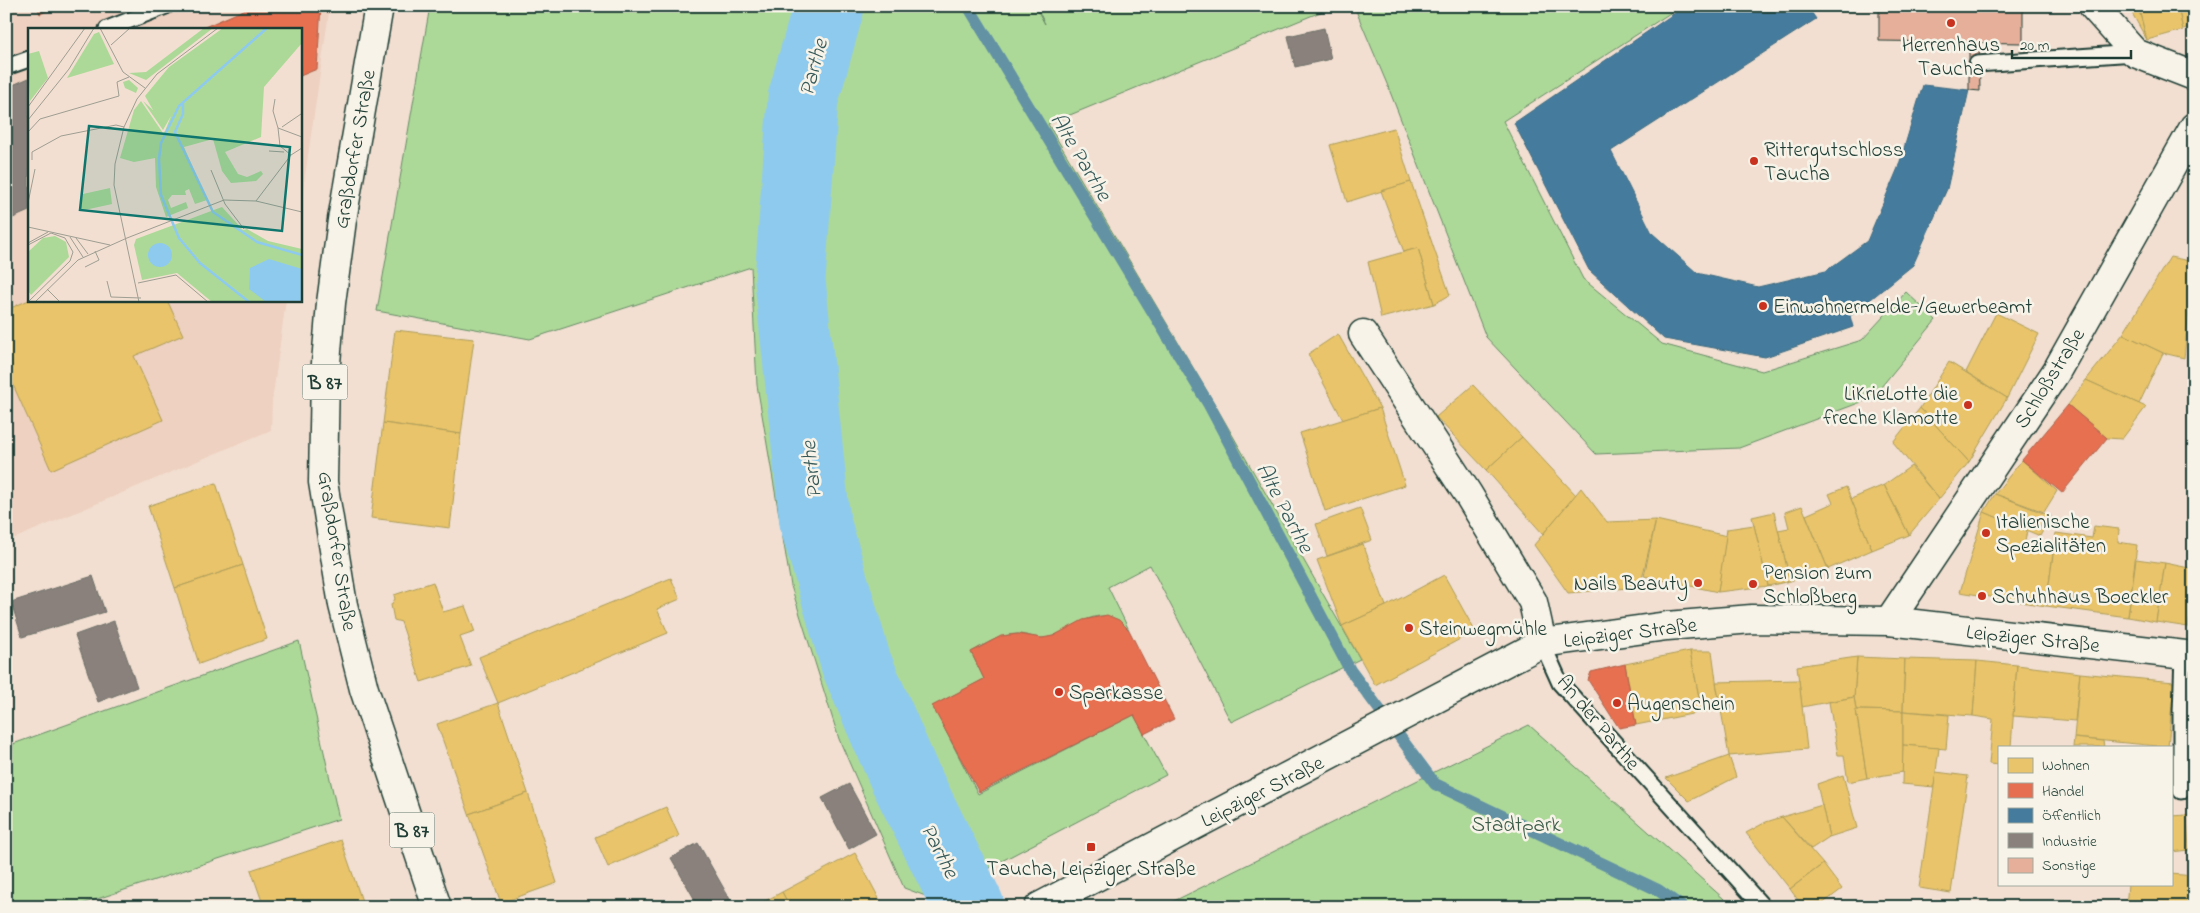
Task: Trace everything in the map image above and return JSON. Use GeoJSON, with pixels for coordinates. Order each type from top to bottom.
{"type":"FeatureCollection","features":[{"type":"Feature","properties":{"kind":"street","name":"Graßdorfer Straße"},"geometry":{"type":"LineString","coordinates":[[379,6],[342,220],[331,303],[325,375],[323,482],[342,605],[364,689],[437,907]]}},
{"type":"Feature","properties":{"kind":"street"},"geometry":{"type":"LineString","coordinates":[[2093,6],[2135,53],[2194,76]]}},
{"type":"Feature","properties":{"kind":"street","name":"Schloßstraße"},"geometry":{"type":"LineString","coordinates":[[1888,621],[2056,372],[2194,127]]}},
{"type":"Feature","properties":{"kind":"street","name":"An der Parthe"},"geometry":{"type":"LineString","coordinates":[[1363,334],[1468,494],[1533,602],[1542,644]]}},
{"type":"Feature","properties":{"kind":"street","name":"Leipziger Straße"},"geometry":{"type":"LineString","coordinates":[[1039,907],[1542,644],[1667,626],[1752,620],[1888,621],[2189,655]]}},
{"type":"Feature","properties":{"kind":"lane"},"geometry":{"type":"LineString","coordinates":[[110,28],[166,6]]}},
{"type":"Feature","properties":{"kind":"lane"},"geometry":{"type":"LineString","coordinates":[[1976,64],[2135,53]]}},
{"type":"Feature","properties":{"kind":"lane"},"geometry":{"type":"LineString","coordinates":[[6,68],[28,59]]}},
{"type":"Feature","properties":{"kind":"lane","name":"An der Parthe"},"geometry":{"type":"LineString","coordinates":[[1542,644],[1560,684],[1764,907]]}},
{"type":"Feature","properties":{"kind":"lane"},"geometry":{"type":"LineString","coordinates":[[2181,790],[2180,714],[2189,655]]}},
{"type":"Feature","properties":{"kind":"shaded area"},"geometry":{"type":"Polygon","coordinates":[[[6,6],[330,6],[301,203],[301,28],[28,28],[28,301],[286,301],[272,402],[271,430],[6,542],[6,6]]]}},
{"type":"Feature","properties":{"kind":"green space"},"geometry":{"type":"Polygon","coordinates":[[[430,6],[1035,6],[1045,24],[1036,6],[1335,6],[1048,124],[1213,401],[1360,659],[1231,722],[1150,565],[1108,587],[1129,630],[1106,616],[1096,616],[1057,635],[1045,638],[1011,634],[988,643],[971,652],[984,679],[933,706],[978,794],[1134,715],[1166,775],[931,898],[904,888],[839,739],[791,586],[757,385],[751,267],[530,339],[377,311],[430,6]]]}},
{"type":"Feature","properties":{"kind":"green space"},"geometry":{"type":"Polygon","coordinates":[[[1354,6],[1681,6],[1503,121],[1583,279],[1662,344],[1762,371],[1862,340],[1906,292],[1936,320],[1872,398],[1739,448],[1596,454],[1486,337],[1387,84],[1354,6]]]}},
{"type":"Feature","properties":{"kind":"green space"},"geometry":{"type":"Polygon","coordinates":[[[299,641],[339,819],[73,907],[6,907],[6,822],[13,744],[299,641]]]}},
{"type":"Feature","properties":{"kind":"green space","name":"Stadtpark"},"geometry":{"type":"Polygon","coordinates":[[[1529,725],[1733,907],[1162,907],[1529,725]]]}},
{"type":"Feature","properties":{"kind":"building: Wohnen"},"geometry":{"type":"Polygon","coordinates":[[[2128,6],[2138,6],[2147,40],[2128,6]]]}},
{"type":"Feature","properties":{"kind":"building: Wohnen"},"geometry":{"type":"Polygon","coordinates":[[[2138,6],[2178,6],[2183,30],[2147,40],[2138,6]]]}},
{"type":"Feature","properties":{"kind":"building: Wohnen"},"geometry":{"type":"Polygon","coordinates":[[[2178,6],[2194,6],[2194,27],[2183,30],[2178,6]]]}},
{"type":"Feature","properties":{"kind":"building: Wohnen"},"geometry":{"type":"Polygon","coordinates":[[[1394,128],[1411,182],[1347,202],[1330,145],[1394,128]]]}},
{"type":"Feature","properties":{"kind":"building: Wohnen"},"geometry":{"type":"Polygon","coordinates":[[[1411,182],[1450,295],[1434,304],[1418,248],[1404,252],[1381,191],[1411,182]]]}},
{"type":"Feature","properties":{"kind":"building: Wohnen"},"geometry":{"type":"Polygon","coordinates":[[[1418,248],[1434,304],[1381,318],[1368,262],[1418,248]]]}},
{"type":"Feature","properties":{"kind":"building: Wohnen"},"geometry":{"type":"Polygon","coordinates":[[[2170,257],[2194,262],[2184,358],[2163,353],[2123,334],[2170,257]]]}},
{"type":"Feature","properties":{"kind":"building: Wohnen"},"geometry":{"type":"Polygon","coordinates":[[[28,300],[170,301],[168,302],[183,335],[134,356],[163,420],[51,470],[6,369],[6,310],[28,300]]]}},
{"type":"Feature","properties":{"kind":"building: Wohnen"},"geometry":{"type":"Polygon","coordinates":[[[1996,313],[2039,334],[2007,398],[1966,372],[1996,313]]]}},
{"type":"Feature","properties":{"kind":"building: Wohnen"},"geometry":{"type":"Polygon","coordinates":[[[395,330],[474,339],[461,434],[383,423],[395,330]]]}},
{"type":"Feature","properties":{"kind":"building: Wohnen"},"geometry":{"type":"Polygon","coordinates":[[[1338,334],[1380,408],[1343,420],[1308,354],[1338,334]]]}},
{"type":"Feature","properties":{"kind":"building: Wohnen"},"geometry":{"type":"Polygon","coordinates":[[[2123,334],[2163,353],[2139,404],[2086,380],[2123,334]]]}},
{"type":"Feature","properties":{"kind":"building: Wohnen"},"geometry":{"type":"Polygon","coordinates":[[[1949,362],[2007,398],[1969,462],[1920,408],[1949,362]]]}},
{"type":"Feature","properties":{"kind":"building: Wohnen"},"geometry":{"type":"Polygon","coordinates":[[[2086,380],[2146,407],[2122,439],[2107,438],[2068,405],[2086,380]]]}},
{"type":"Feature","properties":{"kind":"building: Wohnen"},"geometry":{"type":"Polygon","coordinates":[[[1473,385],[1522,437],[1486,470],[1436,417],[1473,385]]]}},
{"type":"Feature","properties":{"kind":"building: Wohnen"},"geometry":{"type":"Polygon","coordinates":[[[1380,408],[1405,485],[1325,511],[1300,433],[1380,408]]]}},
{"type":"Feature","properties":{"kind":"building: Wohnen"},"geometry":{"type":"Polygon","coordinates":[[[1920,408],[1969,462],[1939,499],[1893,442],[1920,408]]]}},
{"type":"Feature","properties":{"kind":"building: Wohnen"},"geometry":{"type":"Polygon","coordinates":[[[383,423],[461,434],[450,528],[371,518],[383,423]]]}},
{"type":"Feature","properties":{"kind":"building: Wohnen"},"geometry":{"type":"Polygon","coordinates":[[[1522,437],[1576,495],[1543,534],[1486,470],[1522,437]]]}},
{"type":"Feature","properties":{"kind":"building: Wohnen"},"geometry":{"type":"Polygon","coordinates":[[[2022,460],[2057,491],[2044,512],[1995,494],[2022,460]]]}},
{"type":"Feature","properties":{"kind":"building: Wohnen"},"geometry":{"type":"Polygon","coordinates":[[[1911,466],[1939,499],[1909,535],[1884,485],[1911,466]]]}},
{"type":"Feature","properties":{"kind":"building: Wohnen"},"geometry":{"type":"Polygon","coordinates":[[[216,483],[243,565],[175,588],[148,506],[216,483]]]}},
{"type":"Feature","properties":{"kind":"building: Wohnen"},"geometry":{"type":"Polygon","coordinates":[[[1884,485],[1909,535],[1872,550],[1851,499],[1884,485]]]}},
{"type":"Feature","properties":{"kind":"building: Wohnen"},"geometry":{"type":"Polygon","coordinates":[[[1846,487],[1872,550],[1828,569],[1806,515],[1833,503],[1829,494],[1846,487]]]}},
{"type":"Feature","properties":{"kind":"building: Wohnen"},"geometry":{"type":"Polygon","coordinates":[[[1581,488],[1607,522],[1656,520],[1640,587],[1568,593],[1534,545],[1581,488]]]}},
{"type":"Feature","properties":{"kind":"building: Wohnen"},"geometry":{"type":"Polygon","coordinates":[[[1995,494],[2051,516],[2040,536],[1984,512],[1995,494]]]}},
{"type":"Feature","properties":{"kind":"building: Wohnen"},"geometry":{"type":"Polygon","coordinates":[[[1802,506],[1828,569],[1790,581],[1778,530],[1789,528],[1785,512],[1802,506]]]}},
{"type":"Feature","properties":{"kind":"building: Wohnen"},"geometry":{"type":"Polygon","coordinates":[[[1360,508],[1372,540],[1327,556],[1316,524],[1360,508]]]}},
{"type":"Feature","properties":{"kind":"building: Wohnen"},"geometry":{"type":"Polygon","coordinates":[[[1774,512],[1790,581],[1768,586],[1752,517],[1774,512]]]}},
{"type":"Feature","properties":{"kind":"building: Wohnen"},"geometry":{"type":"Polygon","coordinates":[[[1984,512],[2027,530],[2025,542],[2054,546],[2046,606],[1960,592],[1984,512]]]}},
{"type":"Feature","properties":{"kind":"building: Wohnen"},"geometry":{"type":"Polygon","coordinates":[[[1656,520],[1727,536],[1718,592],[1644,576],[1656,520]]]}},
{"type":"Feature","properties":{"kind":"building: Wohnen"},"geometry":{"type":"Polygon","coordinates":[[[1754,525],[1768,586],[1718,592],[1727,529],[1754,525]]]}},
{"type":"Feature","properties":{"kind":"building: Wohnen"},"geometry":{"type":"Polygon","coordinates":[[[2094,526],[2119,529],[2118,542],[2137,545],[2128,617],[2046,606],[2056,533],[2092,538],[2094,526]]]}},
{"type":"Feature","properties":{"kind":"building: Wohnen"},"geometry":{"type":"Polygon","coordinates":[[[1363,544],[1386,606],[1342,626],[1317,560],[1363,544]]]}},
{"type":"Feature","properties":{"kind":"building: Wohnen"},"geometry":{"type":"Polygon","coordinates":[[[2136,559],[2165,563],[2156,622],[2128,617],[2136,559]]]}},
{"type":"Feature","properties":{"kind":"building: Wohnen"},"geometry":{"type":"Polygon","coordinates":[[[2165,563],[2194,569],[2194,593],[2188,627],[2156,622],[2165,563]]]}},
{"type":"Feature","properties":{"kind":"building: Wohnen"},"geometry":{"type":"Polygon","coordinates":[[[243,565],[267,639],[199,664],[175,588],[243,565]]]}},
{"type":"Feature","properties":{"kind":"building: Wohnen","name":"Steinwegmühle"},"geometry":{"type":"Polygon","coordinates":[[[1444,575],[1475,631],[1375,685],[1342,626],[1386,606],[1444,575]]]}},
{"type":"Feature","properties":{"kind":"building: Wohnen"},"geometry":{"type":"Polygon","coordinates":[[[671,578],[680,599],[657,609],[668,633],[498,703],[479,657],[671,578]]]}},
{"type":"Feature","properties":{"kind":"building: Wohnen"},"geometry":{"type":"Polygon","coordinates":[[[433,582],[443,612],[465,606],[475,632],[460,637],[471,666],[421,682],[401,622],[394,620],[391,605],[395,599],[394,595],[433,582]]]}},
{"type":"Feature","properties":{"kind":"building: Wohnen"},"geometry":{"type":"Polygon","coordinates":[[[2194,593],[2194,628],[2188,627],[2194,593]]]}},
{"type":"Feature","properties":{"kind":"building: Wohnen"},"geometry":{"type":"Polygon","coordinates":[[[1690,651],[1702,712],[1636,725],[1625,664],[1690,651]]]}},
{"type":"Feature","properties":{"kind":"building: Wohnen"},"geometry":{"type":"Polygon","coordinates":[[[1690,651],[1712,651],[1720,709],[1702,712],[1690,651]]]}},
{"type":"Feature","properties":{"kind":"building: Wohnen"},"geometry":{"type":"Polygon","coordinates":[[[1857,657],[1905,659],[1903,711],[1856,710],[1854,697],[1857,657]]]}},
{"type":"Feature","properties":{"kind":"building: Wohnen"},"geometry":{"type":"Polygon","coordinates":[[[1857,657],[1854,697],[1802,707],[1797,666],[1857,657]]]}},
{"type":"Feature","properties":{"kind":"building: Wohnen"},"geometry":{"type":"Polygon","coordinates":[[[1905,659],[1977,661],[1973,716],[1903,711],[1905,659]]]}},
{"type":"Feature","properties":{"kind":"building: Wohnen"},"geometry":{"type":"Polygon","coordinates":[[[1977,661],[2017,665],[2011,746],[1998,746],[1998,765],[1989,764],[1993,719],[1973,716],[1977,661]]]}},
{"type":"Feature","properties":{"kind":"building: Wohnen"},"geometry":{"type":"Polygon","coordinates":[[[2017,665],[2080,673],[2075,721],[2013,716],[2017,665]]]}},
{"type":"Feature","properties":{"kind":"building: Wohnen"},"geometry":{"type":"Polygon","coordinates":[[[2080,673],[2174,682],[2168,746],[2074,738],[2080,673]]]}},
{"type":"Feature","properties":{"kind":"building: Wohnen"},"geometry":{"type":"Polygon","coordinates":[[[1799,680],[1807,749],[1729,756],[1716,682],[1799,680]]]}},
{"type":"Feature","properties":{"kind":"building: Wohnen"},"geometry":{"type":"Polygon","coordinates":[[[1854,697],[1867,778],[1848,782],[1844,755],[1838,755],[1829,702],[1854,697]]]}},
{"type":"Feature","properties":{"kind":"building: Wohnen"},"geometry":{"type":"Polygon","coordinates":[[[498,703],[528,793],[469,814],[437,724],[498,703]]]}},
{"type":"Feature","properties":{"kind":"building: Wohnen"},"geometry":{"type":"Polygon","coordinates":[[[1856,710],[1903,711],[1903,772],[1867,778],[1856,710]]]}},
{"type":"Feature","properties":{"kind":"building: Wohnen"},"geometry":{"type":"Polygon","coordinates":[[[1903,711],[1949,715],[1946,749],[1903,745],[1903,711]]]}},
{"type":"Feature","properties":{"kind":"building: Wohnen"},"geometry":{"type":"Polygon","coordinates":[[[2074,738],[2103,741],[2104,746],[2073,746],[2074,738]]]}},
{"type":"Feature","properties":{"kind":"building: Wohnen"},"geometry":{"type":"Polygon","coordinates":[[[1903,745],[1939,748],[1934,787],[1902,784],[1903,745]]]}},
{"type":"Feature","properties":{"kind":"building: Wohnen"},"geometry":{"type":"Polygon","coordinates":[[[1729,756],[1736,777],[1689,801],[1666,778],[1729,756]]]}},
{"type":"Feature","properties":{"kind":"building: Wohnen"},"geometry":{"type":"Polygon","coordinates":[[[1936,772],[1968,776],[1951,893],[1919,888],[1936,772]]]}},
{"type":"Feature","properties":{"kind":"building: Wohnen"},"geometry":{"type":"Polygon","coordinates":[[[1843,775],[1857,828],[1829,837],[1817,784],[1843,775]]]}},
{"type":"Feature","properties":{"kind":"building: Wohnen"},"geometry":{"type":"Polygon","coordinates":[[[528,793],[557,883],[501,903],[469,814],[528,793]]]}},
{"type":"Feature","properties":{"kind":"building: Wohnen"},"geometry":{"type":"Polygon","coordinates":[[[1822,805],[1829,837],[1811,849],[1782,817],[1822,805]]]}},
{"type":"Feature","properties":{"kind":"building: Wohnen"},"geometry":{"type":"Polygon","coordinates":[[[666,807],[679,836],[608,867],[595,837],[666,807]]]}},
{"type":"Feature","properties":{"kind":"building: Wohnen"},"geometry":{"type":"Polygon","coordinates":[[[2187,815],[2189,850],[2172,852],[2172,816],[2187,815]]]}},
{"type":"Feature","properties":{"kind":"building: Wohnen"},"geometry":{"type":"Polygon","coordinates":[[[1782,817],[1823,864],[1790,889],[1746,833],[1766,822],[1782,817]]]}},
{"type":"Feature","properties":{"kind":"building: Wohnen"},"geometry":{"type":"Polygon","coordinates":[[[341,840],[364,907],[264,907],[251,870],[341,840]]]}},
{"type":"Feature","properties":{"kind":"building: Wohnen"},"geometry":{"type":"Polygon","coordinates":[[[855,853],[883,906],[790,907],[782,892],[855,853]]]}},
{"type":"Feature","properties":{"kind":"building: Wohnen"},"geometry":{"type":"Polygon","coordinates":[[[1823,864],[1842,889],[1818,907],[1803,907],[1790,889],[1823,864]]]}},
{"type":"Feature","properties":{"kind":"building: Wohnen"},"geometry":{"type":"Polygon","coordinates":[[[2172,874],[2194,876],[2194,907],[2126,907],[2128,886],[2172,886],[2172,874]]]}},
{"type":"Feature","properties":{"kind":"building: Wohnen"},"geometry":{"type":"Polygon","coordinates":[[[782,892],[790,907],[754,907],[782,892]]]}},
{"type":"Feature","properties":{"kind":"building: Handel"},"geometry":{"type":"Polygon","coordinates":[[[37,6],[59,6],[40,14],[37,6]]]}},
{"type":"Feature","properties":{"kind":"building: Handel"},"geometry":{"type":"Polygon","coordinates":[[[253,6],[321,6],[317,69],[301,76],[301,28],[202,28],[253,6]]]}},
{"type":"Feature","properties":{"kind":"building: Handel"},"geometry":{"type":"Polygon","coordinates":[[[2068,405],[2107,438],[2062,493],[2022,460],[2068,405]]]}},
{"type":"Feature","properties":{"kind":"building: Handel","name":"Sparkasse"},"geometry":{"type":"Polygon","coordinates":[[[1107,615],[1119,620],[1129,630],[1174,719],[1144,734],[1134,715],[979,792],[932,706],[984,679],[971,652],[1001,636],[1018,634],[1042,638],[1053,636],[1083,620],[1107,615]]]}},
{"type":"Feature","properties":{"kind":"building: Handel","name":"Augenschein"},"geometry":{"type":"Polygon","coordinates":[[[1625,664],[1636,725],[1619,728],[1588,680],[1591,672],[1625,664]]]}},
{"type":"Feature","properties":{"kind":"building: Öffentlich"},"geometry":{"type":"Polygon","coordinates":[[[1685,6],[1807,6],[1816,19],[1611,151],[1652,233],[1697,273],[1758,287],[1826,271],[1867,241],[1898,168],[1923,85],[1969,90],[1947,189],[1913,265],[1850,316],[1853,327],[1765,357],[1664,339],[1589,270],[1514,123],[1685,6]]]}},
{"type":"Feature","properties":{"kind":"building: Industrie"},"geometry":{"type":"Polygon","coordinates":[[[1324,28],[1331,59],[1295,67],[1288,36],[1324,28]]]}},
{"type":"Feature","properties":{"kind":"building: Industrie"},"geometry":{"type":"Polygon","coordinates":[[[28,78],[28,211],[6,221],[6,88],[28,78]]]}},
{"type":"Feature","properties":{"kind":"building: Industrie"},"geometry":{"type":"Polygon","coordinates":[[[93,576],[105,612],[22,637],[11,602],[93,576]]]}},
{"type":"Feature","properties":{"kind":"building: Industrie"},"geometry":{"type":"Polygon","coordinates":[[[114,621],[137,687],[98,702],[75,635],[114,621]]]}},
{"type":"Feature","properties":{"kind":"building: Industrie"},"geometry":{"type":"Polygon","coordinates":[[[849,784],[876,834],[849,849],[822,798],[849,784]]]}},
{"type":"Feature","properties":{"kind":"building: Industrie"},"geometry":{"type":"Polygon","coordinates":[[[698,843],[731,901],[721,907],[699,907],[671,858],[698,843]]]}},
{"type":"Feature","properties":{"kind":"building: Sonstige","name":"Herrenhaus Taucha"},"geometry":{"type":"Polygon","coordinates":[[[1879,6],[2023,6],[2023,43],[1879,41],[1879,6]]]}},
{"type":"Feature","properties":{"kind":"building: Sonstige"},"geometry":{"type":"Polygon","coordinates":[[[1969,42],[1979,42],[1980,91],[1969,90],[1969,42]]]}},
{"type":"Feature","properties":{"kind":"waterway","name":"Parthe"},"geometry":{"type":"LineString","coordinates":[[829,6],[803,99],[790,280],[815,522],[856,663],[903,773],[969,907]]}},
{"type":"Feature","properties":{"kind":"waterway","name":"Alte Parthe"},"geometry":{"type":"LineString","coordinates":[[968,6],[1209,405],[1350,670],[1435,784],[1658,890],[1682,907]]}},
{"type":"Feature","properties":{"kind":"place","name":"Herrenhaus Taucha"},"geometry":{"type":"Point","coordinates":[1951,23]}},
{"type":"Feature","properties":{"kind":"place","name":"Rittergutschloss Taucha"},"geometry":{"type":"Point","coordinates":[1754,161]}},
{"type":"Feature","properties":{"kind":"place","name":"Einwohnermelde-/Gewerbeamt"},"geometry":{"type":"Point","coordinates":[1763,306]}},
{"type":"Feature","properties":{"kind":"place","name":"LiKrieLotte die freche Klamotte"},"geometry":{"type":"Point","coordinates":[1968,405]}},
{"type":"Feature","properties":{"kind":"place","name":"Italienische Spezialitäten"},"geometry":{"type":"Point","coordinates":[1986,533]}},
{"type":"Feature","properties":{"kind":"place","name":"Nails Beauty"},"geometry":{"type":"Point","coordinates":[1698,583]}},
{"type":"Feature","properties":{"kind":"place","name":"Pension zum Schloßberg"},"geometry":{"type":"Point","coordinates":[1753,584]}},
{"type":"Feature","properties":{"kind":"place","name":"Schuhhaus Boeckler"},"geometry":{"type":"Point","coordinates":[1982,596]}},
{"type":"Feature","properties":{"kind":"place","name":"Steinwegmühle"},"geometry":{"type":"Point","coordinates":[1409,628]}},
{"type":"Feature","properties":{"kind":"place","name":"Sparkasse"},"geometry":{"type":"Point","coordinates":[1059,692]}},
{"type":"Feature","properties":{"kind":"place","name":"Augenschein"},"geometry":{"type":"Point","coordinates":[1617,703]}},
{"type":"Feature","properties":{"kind":"place","name":"Taucha, Leipziger Straße"},"geometry":{"type":"Point","coordinates":[1091,847]}}]}
